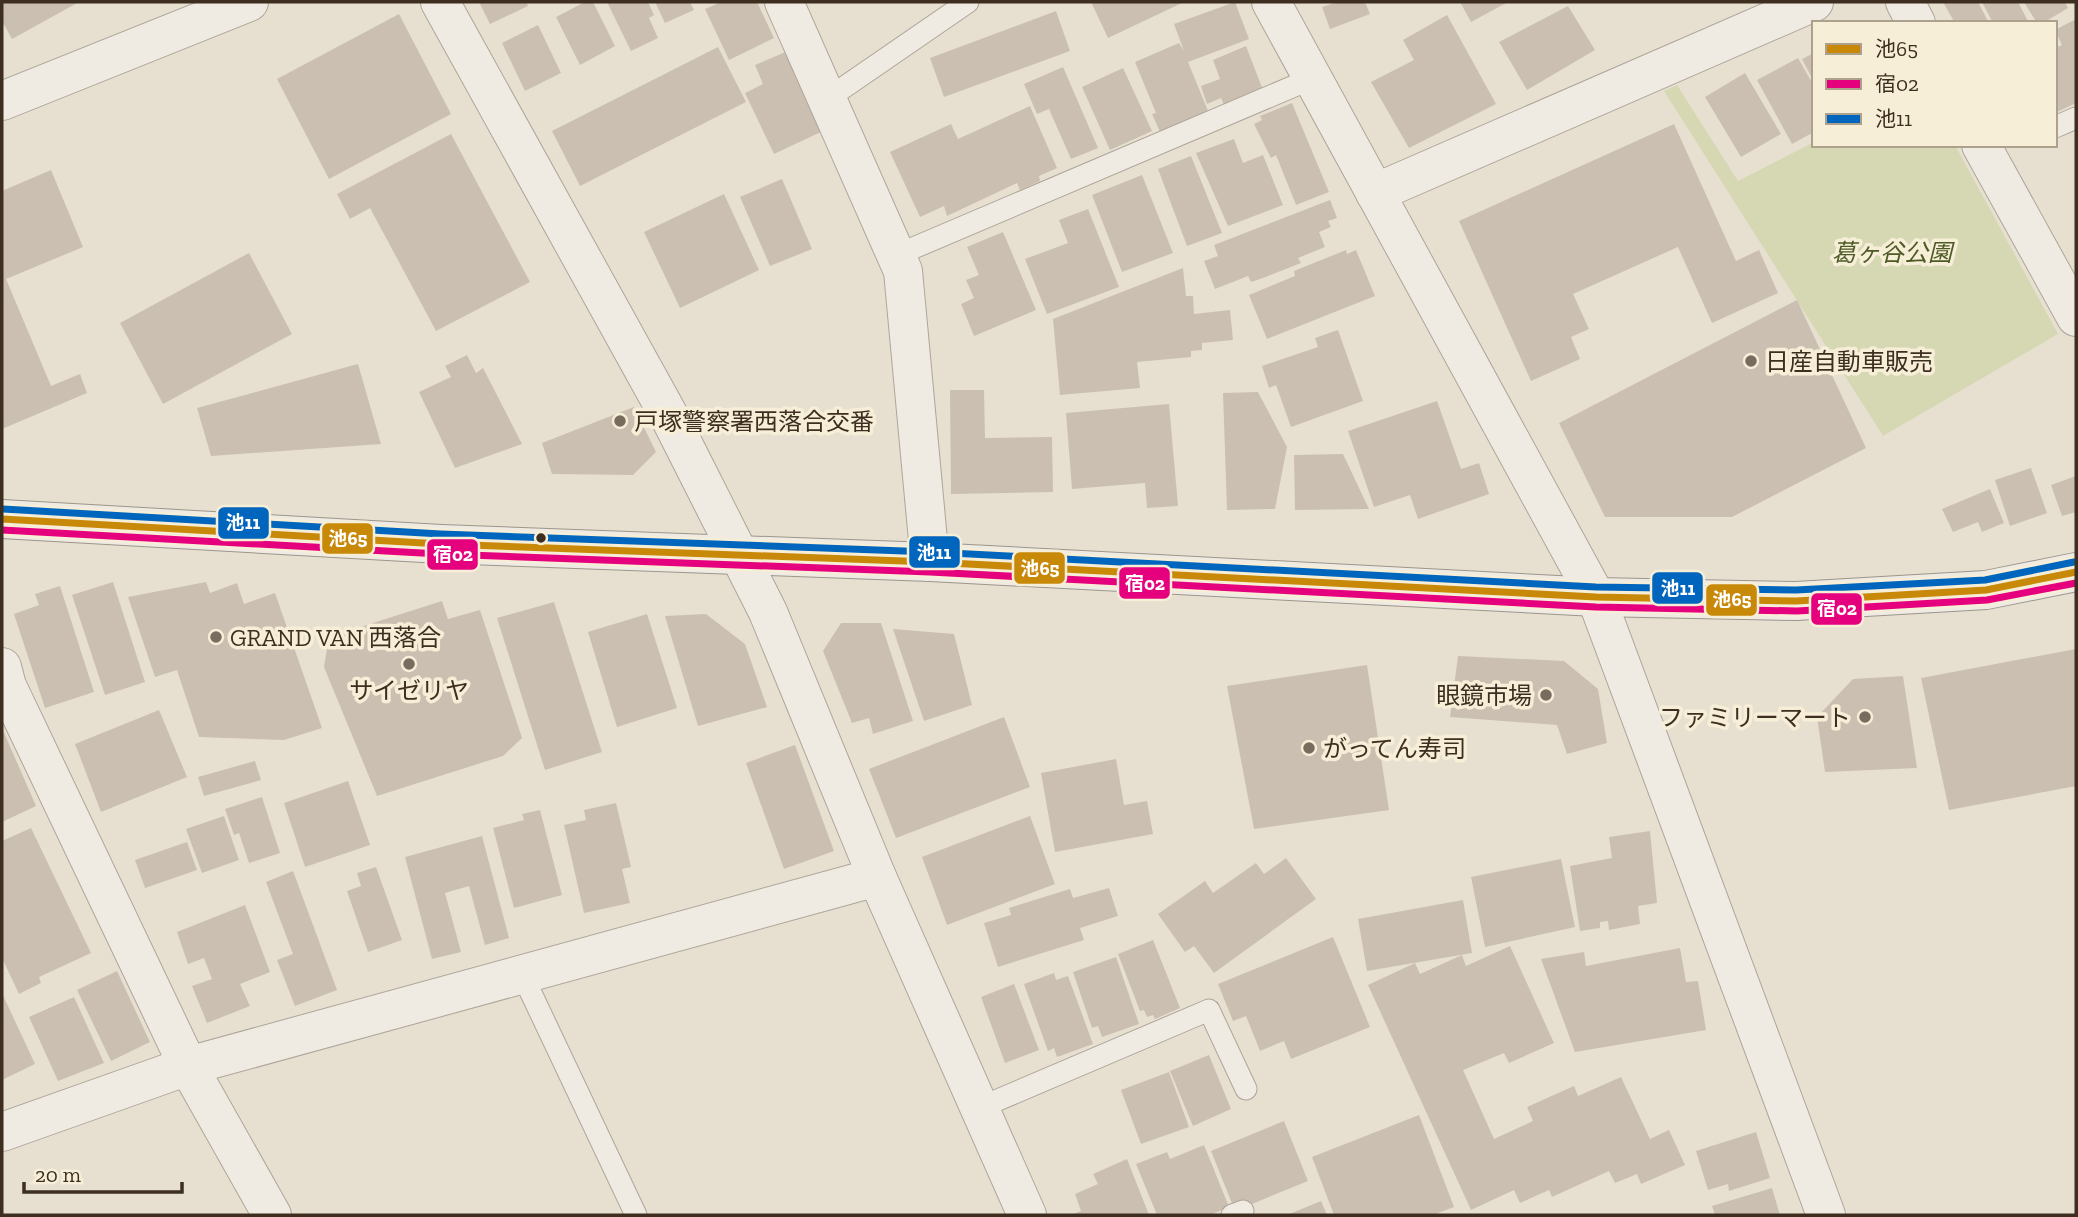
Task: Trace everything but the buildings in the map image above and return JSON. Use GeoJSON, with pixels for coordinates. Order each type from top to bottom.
{"type":"FeatureCollection","features":[{"type":"Feature","properties":{"kind":"street"},"geometry":{"type":"LineString","coordinates":[[2,101],[249,2]]}},
{"type":"Feature","properties":{"kind":"street"},"geometry":{"type":"LineString","coordinates":[[440,2],[668,414],[740,554],[768,612],[877,877],[1027,1215]]}},
{"type":"Feature","properties":{"kind":"street"},"geometry":{"type":"LineString","coordinates":[[784,2],[904,271],[930,562]]}},
{"type":"Feature","properties":{"kind":"street"},"geometry":{"type":"LineString","coordinates":[[1271,2],[1595,597],[1826,1215]]}},
{"type":"Feature","properties":{"kind":"street"},"geometry":{"type":"LineString","coordinates":[[1375,193],[1814,2]]}},
{"type":"Feature","properties":{"kind":"street"},"geometry":{"type":"LineString","coordinates":[[1905,2],[1915,21]]}},
{"type":"Feature","properties":{"kind":"street"},"geometry":{"type":"LineString","coordinates":[[1993,149],[2076,317]]}},
{"type":"Feature","properties":{"kind":"street"},"geometry":{"type":"LineString","coordinates":[[2,519],[441,544],[930,562],[1595,597],[1796,601],[1986,590],[2076,572]]}},
{"type":"Feature","properties":{"kind":"street"},"geometry":{"type":"LineString","coordinates":[[2,667],[7,685],[188,1066],[272,1215]]}},
{"type":"Feature","properties":{"kind":"street"},"geometry":{"type":"LineString","coordinates":[[2,1132],[188,1066],[877,877]]}},
{"type":"Feature","properties":{"kind":"lane"},"geometry":{"type":"LineString","coordinates":[[827,99],[968,2]]}},
{"type":"Feature","properties":{"kind":"lane"},"geometry":{"type":"LineString","coordinates":[[897,256],[1313,78]]}},
{"type":"Feature","properties":{"kind":"lane"},"geometry":{"type":"LineString","coordinates":[[2057,126],[2076,118]]}},
{"type":"Feature","properties":{"kind":"lane"},"geometry":{"type":"LineString","coordinates":[[523,974],[636,1215]]}},
{"type":"Feature","properties":{"kind":"lane"},"geometry":{"type":"LineString","coordinates":[[979,1108],[1209,1010],[1246,1089]]}},
{"type":"Feature","properties":{"kind":"green space","name":"葛ヶ谷公園"},"geometry":{"type":"Polygon","coordinates":[[[1677,85],[1738,181],[1812,143],[1812,147],[1956,147],[2058,334],[1883,436],[1664,91],[1677,85]]]}},
{"type":"Feature","properties":{"kind":"transit line","name":"池11"},"geometry":{"type":"LineString","coordinates":[[3,509],[441,534],[931,552],[1596,587],[1796,590],[1985,580],[2074,562]]}},
{"type":"Feature","properties":{"kind":"transit line","name":"池65"},"geometry":{"type":"LineString","coordinates":[[2,519],[441,544],[930,562],[1596,597],[1796,601],[1986,590],[2076,572]]}},
{"type":"Feature","properties":{"kind":"transit line","name":"宿02"},"geometry":{"type":"LineString","coordinates":[[2,530],[440,554],[930,572],[1596,607],[1797,611],[1987,600],[2076,583]]}},
{"type":"Feature","properties":{"kind":"place","name":"日産自動車販売"},"geometry":{"type":"Point","coordinates":[1751,361]}},
{"type":"Feature","properties":{"kind":"place","name":"戸塚警察署西落合交番"},"geometry":{"type":"Point","coordinates":[620,421]}},
{"type":"Feature","properties":{"kind":"place","name":"GRAND VAN 西落合"},"geometry":{"type":"Point","coordinates":[216,637]}},
{"type":"Feature","properties":{"kind":"place","name":"サイゼリヤ"},"geometry":{"type":"Point","coordinates":[409,664]}},
{"type":"Feature","properties":{"kind":"place","name":"眼鏡市場"},"geometry":{"type":"Point","coordinates":[1546,695]}},
{"type":"Feature","properties":{"kind":"place","name":"ファミリーマート"},"geometry":{"type":"Point","coordinates":[1865,717]}},
{"type":"Feature","properties":{"kind":"place","name":"がってん寿司"},"geometry":{"type":"Point","coordinates":[1309,748]}}]}
